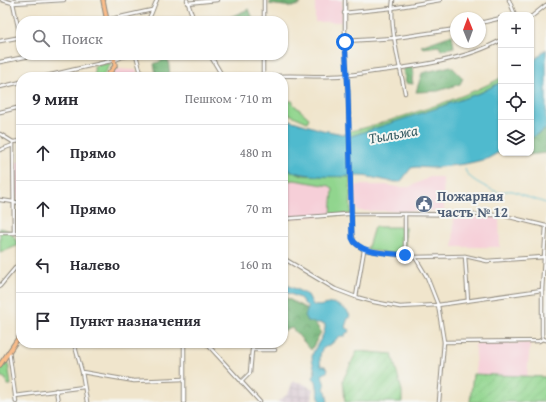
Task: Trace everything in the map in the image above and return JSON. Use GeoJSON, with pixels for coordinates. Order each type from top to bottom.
{"type":"FeatureCollection","features":[{"type":"Feature","properties":{"kind":"main road"},"geometry":{"type":"LineString","coordinates":[[103,0],[106,16]]}},
{"type":"Feature","properties":{"kind":"main road"},"geometry":{"type":"LineString","coordinates":[[110,72],[115,66],[115,60]]}},
{"type":"Feature","properties":{"kind":"main road"},"geometry":{"type":"LineString","coordinates":[[0,365],[16,341]]}},
{"type":"Feature","properties":{"kind":"street"},"geometry":{"type":"LineString","coordinates":[[2,0],[64,0]]}},
{"type":"Feature","properties":{"kind":"street"},"geometry":{"type":"LineString","coordinates":[[151,16],[157,0]]}},
{"type":"Feature","properties":{"kind":"street"},"geometry":{"type":"LineString","coordinates":[[192,16],[187,1],[217,0]]}},
{"type":"Feature","properties":{"kind":"street"},"geometry":{"type":"LineString","coordinates":[[264,0],[264,16]]}},
{"type":"Feature","properties":{"kind":"street"},"geometry":{"type":"LineString","coordinates":[[344,0],[352,238],[354,242],[364,250],[415,257],[465,256],[488,261],[544,257]]}},
{"type":"Feature","properties":{"kind":"street"},"geometry":{"type":"LineString","coordinates":[[394,0],[392,8],[395,38],[405,93]]}},
{"type":"Feature","properties":{"kind":"street"},"geometry":{"type":"LineString","coordinates":[[344,14],[440,0]]}},
{"type":"Feature","properties":{"kind":"street"},"geometry":{"type":"LineString","coordinates":[[509,0],[513,12]]}},
{"type":"Feature","properties":{"kind":"street"},"geometry":{"type":"LineString","coordinates":[[13,1],[16,16]]}},
{"type":"Feature","properties":{"kind":"street"},"geometry":{"type":"LineString","coordinates":[[534,15],[546,5]]}},
{"type":"Feature","properties":{"kind":"street"},"geometry":{"type":"LineString","coordinates":[[127,16],[152,10]]}},
{"type":"Feature","properties":{"kind":"street"},"geometry":{"type":"LineString","coordinates":[[486,22],[498,19]]}},
{"type":"Feature","properties":{"kind":"street"},"geometry":{"type":"LineString","coordinates":[[345,42],[395,38],[450,30]]}},
{"type":"Feature","properties":{"kind":"street"},"geometry":{"type":"LineString","coordinates":[[0,41],[16,38]]}},
{"type":"Feature","properties":{"kind":"street"},"geometry":{"type":"LineString","coordinates":[[288,75],[334,76],[400,68],[435,62],[467,54],[498,42]]}},
{"type":"Feature","properties":{"kind":"street"},"geometry":{"type":"LineString","coordinates":[[0,62],[16,58]]}},
{"type":"Feature","properties":{"kind":"street"},"geometry":{"type":"LineString","coordinates":[[63,72],[115,60]]}},
{"type":"Feature","properties":{"kind":"street"},"geometry":{"type":"LineString","coordinates":[[115,66],[119,60]]}},
{"type":"Feature","properties":{"kind":"street"},"geometry":{"type":"LineString","coordinates":[[137,60],[141,72]]}},
{"type":"Feature","properties":{"kind":"street"},"geometry":{"type":"LineString","coordinates":[[212,60],[220,72]]}},
{"type":"Feature","properties":{"kind":"street"},"geometry":{"type":"LineString","coordinates":[[263,60],[263,72]]}},
{"type":"Feature","properties":{"kind":"street"},"geometry":{"type":"LineString","coordinates":[[0,87],[16,83]]}},
{"type":"Feature","properties":{"kind":"street"},"geometry":{"type":"LineString","coordinates":[[0,112],[16,108]]}},
{"type":"Feature","properties":{"kind":"street"},"geometry":{"type":"LineString","coordinates":[[0,134],[13,143]]}},
{"type":"Feature","properties":{"kind":"street"},"geometry":{"type":"LineString","coordinates":[[0,150],[16,142]]}},
{"type":"Feature","properties":{"kind":"street"},"geometry":{"type":"LineString","coordinates":[[0,233],[14,233],[13,143]]}},
{"type":"Feature","properties":{"kind":"street"},"geometry":{"type":"LineString","coordinates":[[0,200],[14,202]]}},
{"type":"Feature","properties":{"kind":"street"},"geometry":{"type":"LineString","coordinates":[[288,220],[352,214],[501,215],[546,226],[542,290],[542,335],[544,340],[444,342]]}},
{"type":"Feature","properties":{"kind":"street"},"geometry":{"type":"LineString","coordinates":[[405,214],[405,255]]}},
{"type":"Feature","properties":{"kind":"street"},"geometry":{"type":"LineString","coordinates":[[356,297],[364,250]]}},
{"type":"Feature","properties":{"kind":"street"},"geometry":{"type":"LineString","coordinates":[[465,256],[468,300]]}},
{"type":"Feature","properties":{"kind":"street"},"geometry":{"type":"LineString","coordinates":[[415,257],[427,278],[438,305],[444,342],[439,402]]}},
{"type":"Feature","properties":{"kind":"street"},"geometry":{"type":"LineString","coordinates":[[288,261],[328,285],[356,297],[374,302],[400,306],[438,305],[542,290]]}},
{"type":"Feature","properties":{"kind":"street"},"geometry":{"type":"LineString","coordinates":[[0,286],[16,267]]}},
{"type":"Feature","properties":{"kind":"street"},"geometry":{"type":"LineString","coordinates":[[75,348],[88,402]]}},
{"type":"Feature","properties":{"kind":"street"},"geometry":{"type":"LineString","coordinates":[[184,348],[184,402]]}},
{"type":"Feature","properties":{"kind":"street"},"geometry":{"type":"LineString","coordinates":[[210,348],[260,402]]}},
{"type":"Feature","properties":{"kind":"street"},"geometry":{"type":"LineString","coordinates":[[241,382],[250,373],[252,350],[275,350]]}},
{"type":"Feature","properties":{"kind":"street"},"geometry":{"type":"LineString","coordinates":[[9,351],[16,402]]}},
{"type":"Feature","properties":{"kind":"street"},"geometry":{"type":"LineString","coordinates":[[82,372],[134,381],[184,379]]}},
{"type":"Feature","properties":{"kind":"street"},"geometry":{"type":"LineString","coordinates":[[15,396],[84,387]]}},
{"type":"Feature","properties":{"kind":"street"},"geometry":{"type":"LineString","coordinates":[[56,390],[58,402]]}},
{"type":"Feature","properties":{"kind":"shaded area"},"geometry":{"type":"Polygon","coordinates":[[[315,0],[342,0],[342,22],[315,22],[315,0]]]}},
{"type":"Feature","properties":{"kind":"shaded area"},"geometry":{"type":"Polygon","coordinates":[[[116,69],[136,70],[137,72],[114,72],[116,69]]]}},
{"type":"Feature","properties":{"kind":"shaded area"},"geometry":{"type":"Polygon","coordinates":[[[430,177],[443,177],[444,211],[359,211],[356,208],[354,185],[409,187],[430,177]]]}},
{"type":"Feature","properties":{"kind":"shaded area"},"geometry":{"type":"Polygon","coordinates":[[[291,180],[297,180],[332,187],[331,215],[288,219],[288,182],[291,180]]]}},
{"type":"Feature","properties":{"kind":"shaded area"},"geometry":{"type":"Polygon","coordinates":[[[454,217],[499,217],[500,247],[453,247],[454,217]]]}},
{"type":"Feature","properties":{"kind":"shaded area"},"geometry":{"type":"Polygon","coordinates":[[[530,343],[527,376],[476,374],[475,344],[530,343]]]}},
{"type":"Feature","properties":{"kind":"shaded area"},"geometry":{"type":"Polygon","coordinates":[[[293,381],[302,383],[313,389],[312,402],[277,402],[288,394],[293,381]]]}},
{"type":"Feature","properties":{"kind":"green space"},"geometry":{"type":"Polygon","coordinates":[[[272,0],[294,0],[301,4],[292,7],[269,4],[272,0]]]}},
{"type":"Feature","properties":{"kind":"green space"},"geometry":{"type":"Polygon","coordinates":[[[249,9],[252,16],[232,16],[249,9]]]}},
{"type":"Feature","properties":{"kind":"green space"},"geometry":{"type":"Polygon","coordinates":[[[450,36],[450,48],[441,50],[439,46],[423,48],[421,46],[450,36]]]}},
{"type":"Feature","properties":{"kind":"green space"},"geometry":{"type":"Polygon","coordinates":[[[163,60],[168,60],[169,72],[156,72],[154,64],[163,60]]]}},
{"type":"Feature","properties":{"kind":"green space"},"geometry":{"type":"Polygon","coordinates":[[[109,63],[111,64],[105,72],[95,72],[94,66],[109,63]]]}},
{"type":"Feature","properties":{"kind":"green space"},"geometry":{"type":"Polygon","coordinates":[[[411,64],[414,74],[412,78],[413,84],[406,83],[403,70],[411,64]]]}},
{"type":"Feature","properties":{"kind":"green space"},"geometry":{"type":"Polygon","coordinates":[[[451,66],[463,78],[460,84],[438,91],[416,92],[422,73],[451,66]]]}},
{"type":"Feature","properties":{"kind":"green space"},"geometry":{"type":"Polygon","coordinates":[[[498,80],[498,84],[482,92],[351,136],[349,134],[350,131],[382,123],[426,109],[477,90],[498,80]]]}},
{"type":"Feature","properties":{"kind":"green space"},"geometry":{"type":"Polygon","coordinates":[[[288,101],[293,101],[293,104],[309,118],[307,122],[289,114],[288,101]]]}},
{"type":"Feature","properties":{"kind":"green space"},"geometry":{"type":"Polygon","coordinates":[[[546,129],[546,153],[534,154],[534,136],[546,129]]]}},
{"type":"Feature","properties":{"kind":"green space"},"geometry":{"type":"Polygon","coordinates":[[[288,170],[303,175],[350,177],[351,214],[331,215],[333,189],[330,186],[294,180],[288,181],[288,170]]]}},
{"type":"Feature","properties":{"kind":"green space"},"geometry":{"type":"Polygon","coordinates":[[[374,227],[405,227],[405,255],[367,250],[374,227]]]}},
{"type":"Feature","properties":{"kind":"green space"},"geometry":{"type":"Polygon","coordinates":[[[0,228],[10,231],[16,240],[16,246],[0,253],[0,228]]]}},
{"type":"Feature","properties":{"kind":"green space"},"geometry":{"type":"Polygon","coordinates":[[[288,299],[305,308],[321,332],[311,350],[292,328],[288,329],[288,299]]]}},
{"type":"Feature","properties":{"kind":"green space"},"geometry":{"type":"Polygon","coordinates":[[[357,351],[392,354],[402,391],[402,402],[345,402],[343,380],[357,351]]]}},
{"type":"Feature","properties":{"kind":"green space"},"geometry":{"type":"Polygon","coordinates":[[[6,361],[8,362],[11,385],[7,385],[6,379],[0,376],[0,369],[6,361]]]}},
{"type":"Feature","properties":{"kind":"green space"},"geometry":{"type":"Polygon","coordinates":[[[473,374],[546,377],[546,402],[470,402],[473,374]]]}},
{"type":"Feature","properties":{"kind":"water"},"geometry":{"type":"Polygon","coordinates":[[[546,49],[546,129],[534,136],[534,84],[534,60],[546,49]]]}},
{"type":"Feature","properties":{"kind":"water","name":"Тыльжа"},"geometry":{"type":"Polygon","coordinates":[[[498,84],[498,153],[487,159],[465,164],[432,168],[411,168],[399,182],[364,176],[330,177],[301,174],[288,170],[288,120],[322,130],[349,134],[351,136],[482,92],[498,84]]]}},
{"type":"Feature","properties":{"kind":"water"},"geometry":{"type":"Polygon","coordinates":[[[288,285],[308,295],[313,305],[319,306],[333,303],[339,305],[350,315],[345,327],[350,330],[349,332],[346,333],[345,336],[338,337],[330,345],[323,348],[320,354],[321,366],[325,366],[328,369],[327,372],[322,375],[328,402],[321,402],[319,398],[316,381],[313,378],[315,370],[312,361],[314,350],[324,333],[325,324],[306,320],[305,316],[308,308],[300,298],[288,293],[288,285]]]}},
{"type":"Feature","properties":{"kind":"waterway"},"geometry":{"type":"LineString","coordinates":[[465,169],[474,180],[499,193],[514,191],[546,203]]}},
{"type":"Feature","properties":{"kind":"place","name":"Пожарная часть № 12"},"geometry":{"type":"Point","coordinates":[424,204]}},
{"type":"Feature","properties":{"kind":"route"},"geometry":{"type":"LineString","coordinates":[[345,42],[348,92],[352,238],[354,242],[364,250],[405,255]]}}]}
